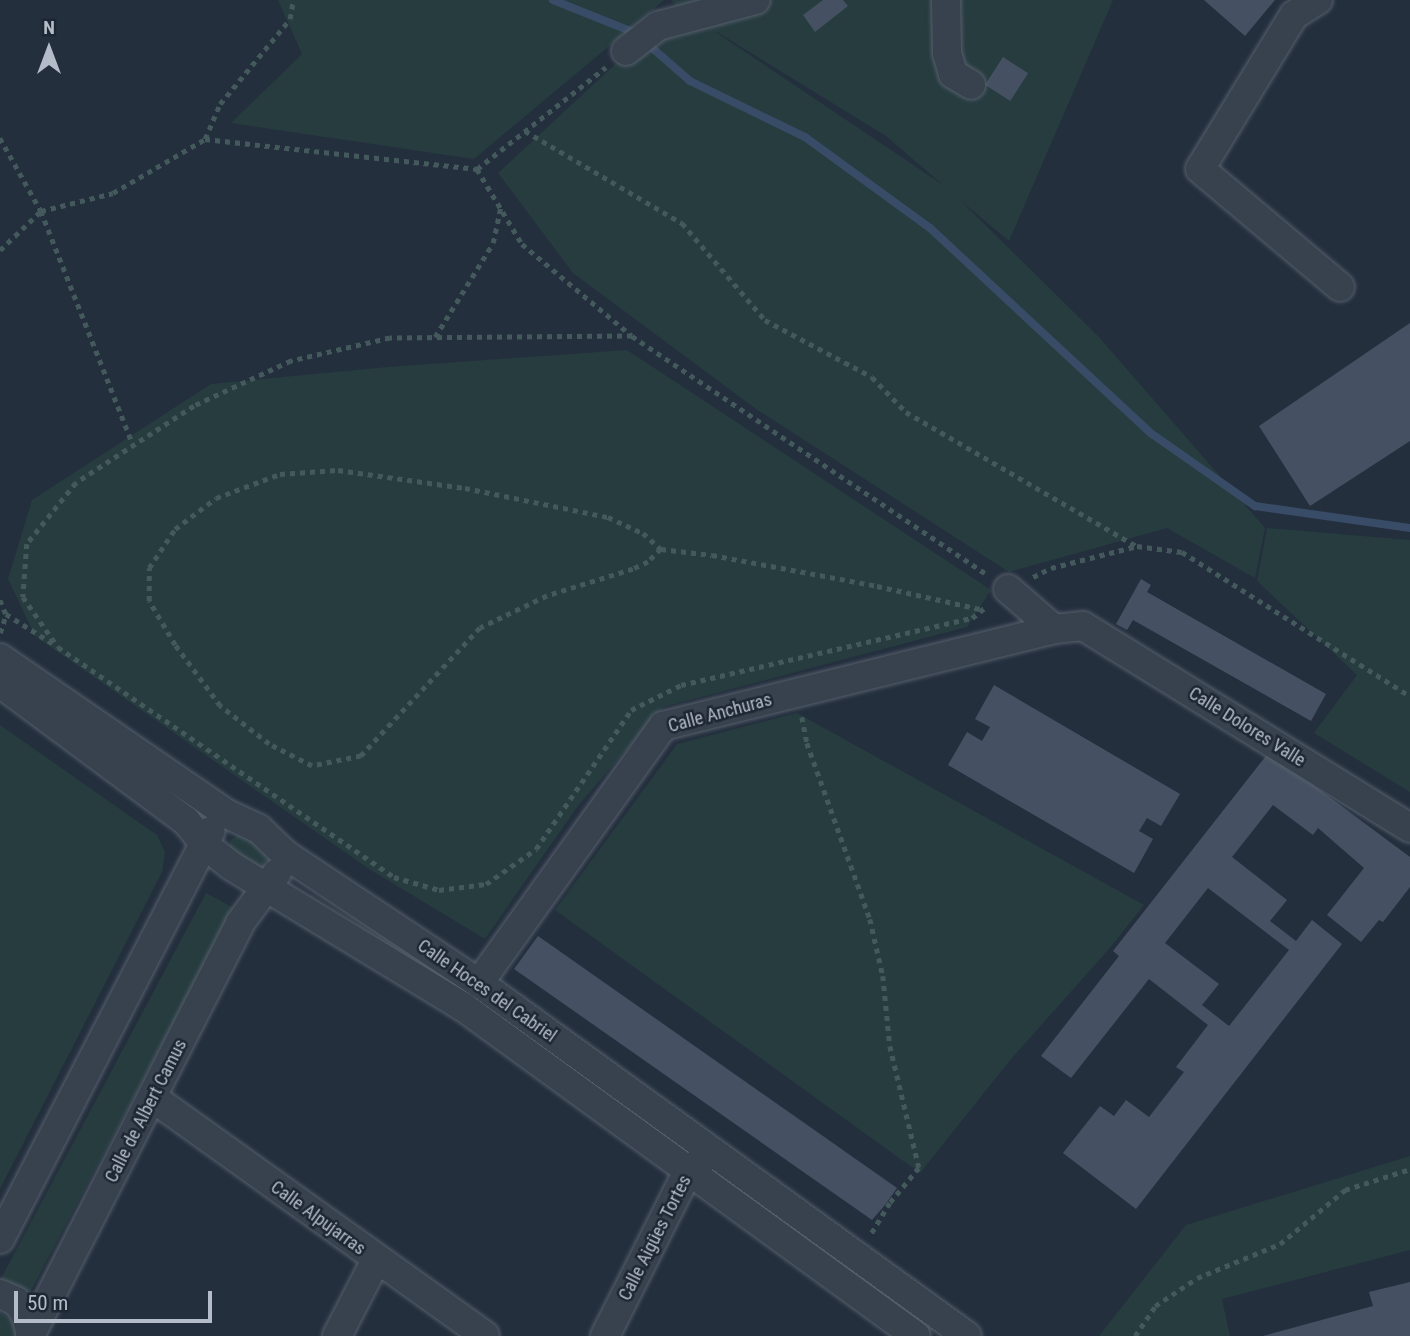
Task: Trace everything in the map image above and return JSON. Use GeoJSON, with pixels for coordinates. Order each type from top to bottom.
{"type":"FeatureCollection","features":[{"type":"Feature","properties":{"kind":"street"},"geometry":{"type":"LineString","coordinates":[[626,51],[658,26],[756,0]]}},
{"type":"Feature","properties":{"kind":"street"},"geometry":{"type":"LineString","coordinates":[[946,0],[947,53],[953,74],[971,85]]}},
{"type":"Feature","properties":{"kind":"street"},"geometry":{"type":"LineString","coordinates":[[1318,0],[1294,15],[1200,169],[1340,287]]}},
{"type":"Feature","properties":{"kind":"street"},"geometry":{"type":"LineString","coordinates":[[1017,598],[1054,629]]}},
{"type":"Feature","properties":{"kind":"street","name":"Calle Anchuras"},"geometry":{"type":"LineString","coordinates":[[479,983],[663,726],[1054,629],[1083,626]]}},
{"type":"Feature","properties":{"kind":"street","name":"Calle Dolores Valle"},"geometry":{"type":"LineString","coordinates":[[1083,626],[1410,828]]}},
{"type":"Feature","properties":{"kind":"street","name":"Calle Hoces del Cabriel"},"geometry":{"type":"LineString","coordinates":[[0,658],[227,814],[259,829],[286,855],[479,983],[967,1336]]}},
{"type":"Feature","properties":{"kind":"street","name":"Calle Hoces del Cabriel"},"geometry":{"type":"LineString","coordinates":[[0,683],[186,821],[206,846],[266,887],[462,1006],[916,1336]]}},
{"type":"Feature","properties":{"kind":"street"},"geometry":{"type":"LineString","coordinates":[[0,1239],[206,846],[213,827],[227,814]]}},
{"type":"Feature","properties":{"kind":"street","name":"Calle de Albert Camus"},"geometry":{"type":"LineString","coordinates":[[30,1335],[240,923],[280,870],[286,855]]}},
{"type":"Feature","properties":{"kind":"street","name":"Calle Alpujarras"},"geometry":{"type":"LineString","coordinates":[[153,1098],[485,1336]]}},
{"type":"Feature","properties":{"kind":"street","name":"Calle Aigües Tortes"},"geometry":{"type":"LineString","coordinates":[[605,1336],[688,1171],[695,1163],[718,1156]]}},
{"type":"Feature","properties":{"kind":"street"},"geometry":{"type":"LineString","coordinates":[[337,1336],[376,1260]]}},
{"type":"Feature","properties":{"kind":"street"},"geometry":{"type":"LineString","coordinates":[[0,1294],[16,1301],[25,1313],[30,1335]]}},
{"type":"Feature","properties":{"kind":"path"},"geometry":{"type":"LineString","coordinates":[[0,250],[41,211],[113,193],[205,139],[220,104],[290,19],[293,0]]}},
{"type":"Feature","properties":{"kind":"path"},"geometry":{"type":"LineString","coordinates":[[205,139],[477,169],[626,51]]}},
{"type":"Feature","properties":{"kind":"path"},"geometry":{"type":"LineString","coordinates":[[525,131],[682,223],[765,320],[872,377],[906,412],[1137,546]]}},
{"type":"Feature","properties":{"kind":"path"},"geometry":{"type":"LineString","coordinates":[[0,138],[41,211],[134,445]]}},
{"type":"Feature","properties":{"kind":"path"},"geometry":{"type":"LineString","coordinates":[[477,169],[522,244],[632,336],[1017,598]]}},
{"type":"Feature","properties":{"kind":"path"},"geometry":{"type":"LineString","coordinates":[[435,338],[493,243],[501,208]]}},
{"type":"Feature","properties":{"kind":"path"},"geometry":{"type":"LineString","coordinates":[[58,647],[23,597],[27,544],[76,483],[194,406],[291,361],[390,338],[632,336]]}},
{"type":"Feature","properties":{"kind":"path"},"geometry":{"type":"LineString","coordinates":[[661,549],[648,562],[633,569],[547,596],[480,628],[361,756],[312,766],[269,744],[220,706],[175,645],[149,601],[149,568],[175,529],[216,498],[280,474],[338,470],[465,488],[608,517],[642,534],[661,549],[712,555],[864,583],[981,611],[1017,598]]}},
{"type":"Feature","properties":{"kind":"path"},"geometry":{"type":"LineString","coordinates":[[0,600],[6,614],[394,877],[439,890],[486,884],[536,849],[631,710],[681,685],[972,618],[981,611],[1017,598],[1052,568],[1137,546],[1182,552],[1410,696]]}},
{"type":"Feature","properties":{"kind":"path"},"geometry":{"type":"LineString","coordinates":[[0,635],[6,614]]}},
{"type":"Feature","properties":{"kind":"path"},"geometry":{"type":"LineString","coordinates":[[800,706],[807,743],[870,919],[883,976],[890,1046],[919,1168],[890,1203],[867,1241]]}},
{"type":"Feature","properties":{"kind":"path"},"geometry":{"type":"LineString","coordinates":[[1135,1336],[1155,1306],[1197,1278],[1280,1244],[1345,1190],[1410,1169]]}},
{"type":"Feature","properties":{"kind":"green space"},"geometry":{"type":"Polygon","coordinates":[[[278,0],[664,0],[474,159],[231,123],[302,54],[278,0]]]}},
{"type":"Feature","properties":{"kind":"green space"},"geometry":{"type":"Polygon","coordinates":[[[671,0],[1113,0],[1009,241],[960,200],[1098,336],[1265,528],[1255,578],[1167,528],[1009,572],[756,409],[573,273],[498,173],[677,7],[671,0]],[[717,32],[943,185],[886,136],[717,32]]]}},
{"type":"Feature","properties":{"kind":"green space"},"geometry":{"type":"Polygon","coordinates":[[[627,350],[991,590],[967,627],[663,707],[578,806],[485,939],[369,869],[35,636],[8,579],[32,500],[211,384],[388,367],[627,350]]]}},
{"type":"Feature","properties":{"kind":"green space"},"geometry":{"type":"Polygon","coordinates":[[[1267,528],[1410,540],[1410,792],[1314,733],[1357,675],[1257,581],[1267,528]]]}},
{"type":"Feature","properties":{"kind":"green space"},"geometry":{"type":"Polygon","coordinates":[[[797,713],[1144,905],[1109,949],[1011,1059],[920,1173],[555,910],[677,744],[797,713]]]}},
{"type":"Feature","properties":{"kind":"green space"},"geometry":{"type":"Polygon","coordinates":[[[0,725],[157,835],[165,852],[162,872],[0,1189],[0,725]]]}},
{"type":"Feature","properties":{"kind":"green space"},"geometry":{"type":"Polygon","coordinates":[[[238,835],[250,837],[266,852],[266,861],[259,867],[230,850],[230,840],[238,835]]]}},
{"type":"Feature","properties":{"kind":"green space"},"geometry":{"type":"Polygon","coordinates":[[[206,893],[234,908],[29,1294],[1,1279],[206,893]]]}},
{"type":"Feature","properties":{"kind":"green space"},"geometry":{"type":"Polygon","coordinates":[[[1410,1156],[1410,1250],[1222,1299],[1230,1336],[1099,1336],[1186,1225],[1410,1156]]]}},
{"type":"Feature","properties":{"kind":"green space"},"geometry":{"type":"Polygon","coordinates":[[[0,1312],[15,1323],[16,1336],[0,1336],[0,1312]]]}},
{"type":"Feature","properties":{"kind":"building"},"geometry":{"type":"Polygon","coordinates":[[[823,0],[843,0],[848,6],[815,32],[803,15],[823,0]]]}},
{"type":"Feature","properties":{"kind":"building"},"geometry":{"type":"Polygon","coordinates":[[[1204,0],[1275,0],[1245,36],[1204,0]]]}},
{"type":"Feature","properties":{"kind":"building"},"geometry":{"type":"Polygon","coordinates":[[[1003,57],[1028,73],[1010,101],[985,85],[1003,57]]]}},
{"type":"Feature","properties":{"kind":"building"},"geometry":{"type":"Polygon","coordinates":[[[1410,323],[1410,441],[1310,506],[1259,426],[1410,323]]]}},
{"type":"Feature","properties":{"kind":"building"},"geometry":{"type":"Polygon","coordinates":[[[1141,579],[1151,585],[1147,592],[1326,694],[1311,721],[1133,620],[1127,630],[1116,624],[1141,579]]]}},
{"type":"Feature","properties":{"kind":"building"},"geometry":{"type":"Polygon","coordinates":[[[994,685],[1180,794],[1161,826],[1147,818],[1139,831],[1153,839],[1134,873],[948,765],[967,732],[982,741],[990,727],[975,719],[994,685]]]}},
{"type":"Feature","properties":{"kind":"building"},"geometry":{"type":"Polygon","coordinates":[[[1269,752],[1410,857],[1410,887],[1383,922],[1379,920],[1361,942],[1327,915],[1364,868],[1318,828],[1313,835],[1273,805],[1232,857],[1287,900],[1270,921],[1296,941],[1312,920],[1342,944],[1136,1209],[1063,1153],[1100,1106],[1114,1116],[1126,1100],[1149,1117],[1184,1072],[1176,1067],[1208,1025],[1149,979],[1071,1078],[1041,1056],[1119,956],[1113,951],[1269,752]],[[1208,888],[1165,943],[1219,984],[1202,1005],[1229,1026],[1289,950],[1208,888]]]}},
{"type":"Feature","properties":{"kind":"building"},"geometry":{"type":"Polygon","coordinates":[[[538,936],[897,1188],[885,1205],[872,1220],[514,969],[538,936]]]}},
{"type":"Feature","properties":{"kind":"building"},"geometry":{"type":"Polygon","coordinates":[[[1410,1282],[1410,1336],[1263,1336],[1373,1306],[1369,1292],[1410,1282]]]}},
{"type":"Feature","properties":{"kind":"waterway"},"geometry":{"type":"LineString","coordinates":[[553,0],[635,33],[690,81],[805,137],[930,228],[1152,434],[1255,506],[1410,528]]}}]}
